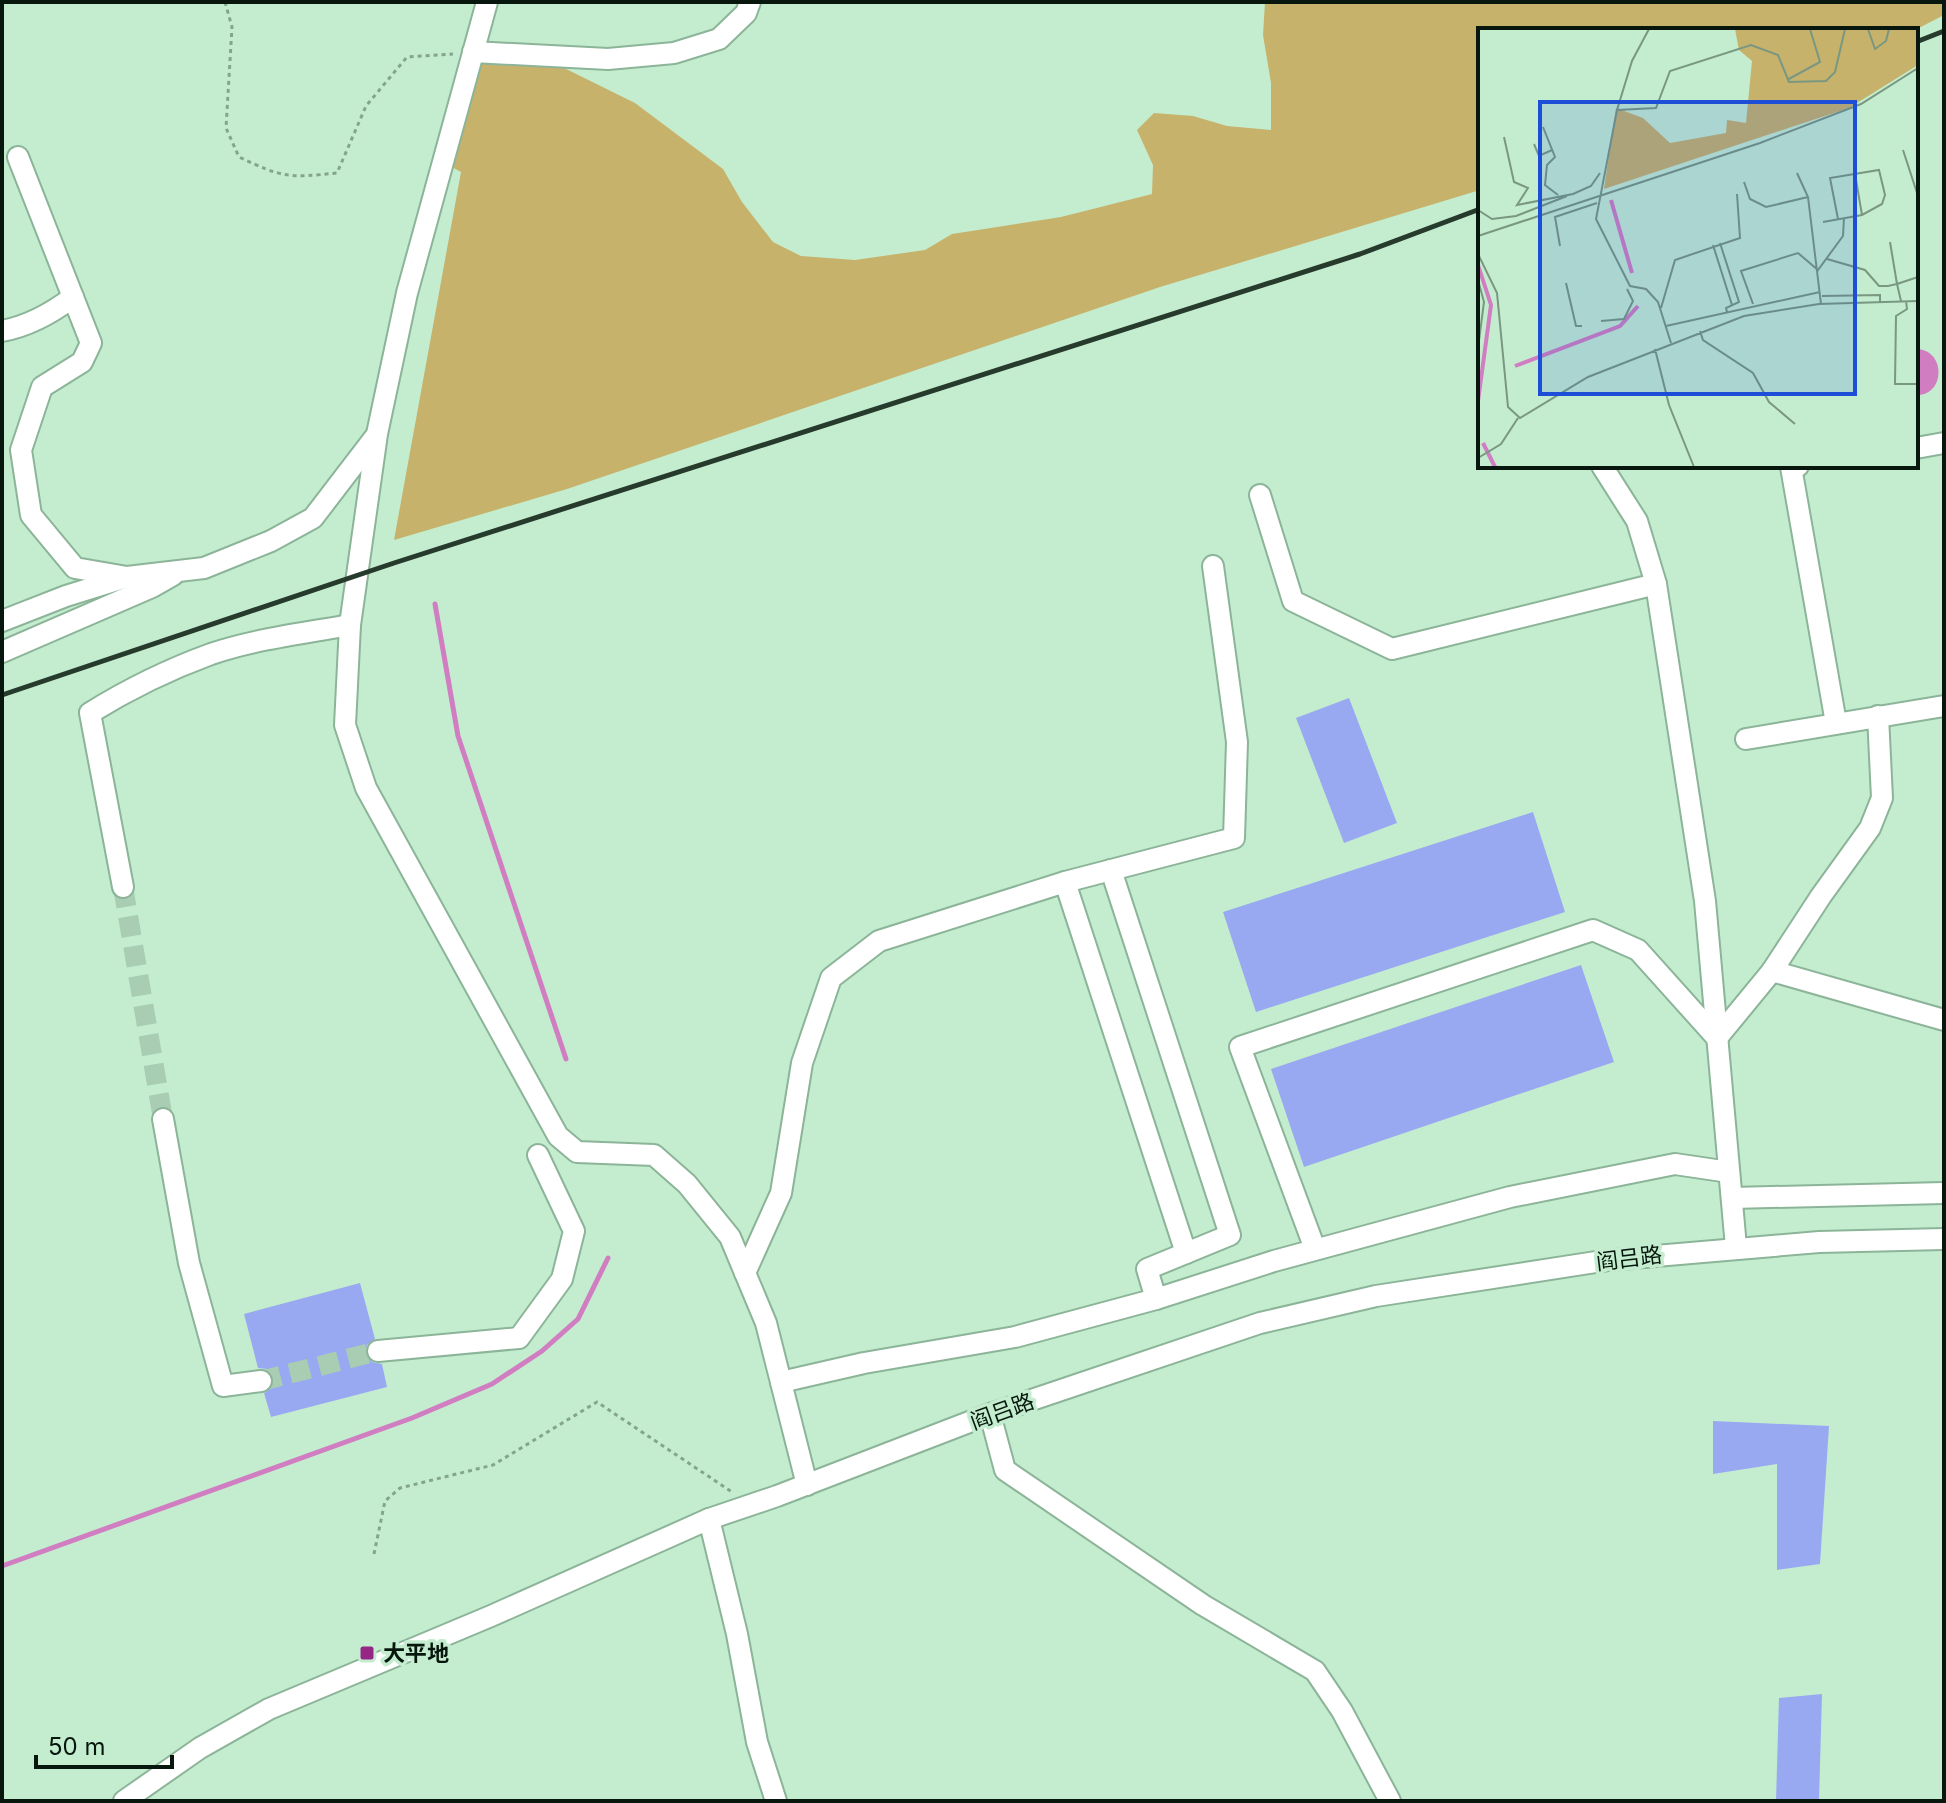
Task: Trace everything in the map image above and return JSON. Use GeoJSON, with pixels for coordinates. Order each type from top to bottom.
{"type":"FeatureCollection","features":[{"type":"Feature","properties":{"kind":"street"},"geometry":{"type":"LineString","coordinates":[[487,2],[407,293],[377,434],[350,625],[345,725],[366,788],[558,1136],[577,1152],[654,1155],[687,1184],[730,1237],[766,1323],[807,1485]]}},
{"type":"Feature","properties":{"kind":"street"},"geometry":{"type":"LineString","coordinates":[[473,52],[608,59],[674,53],[719,39],[746,13],[750,2]]}},
{"type":"Feature","properties":{"kind":"street"},"geometry":{"type":"LineString","coordinates":[[18,157],[91,343],[82,362],[42,387],[21,450],[31,515],[75,568],[127,577]]}},
{"type":"Feature","properties":{"kind":"street"},"geometry":{"type":"LineString","coordinates":[[2,331],[18,328],[53,312],[73,297]]}},
{"type":"Feature","properties":{"kind":"street"},"geometry":{"type":"LineString","coordinates":[[2,621],[127,577],[204,568],[271,541],[313,518],[377,434]]}},
{"type":"Feature","properties":{"kind":"street"},"geometry":{"type":"LineString","coordinates":[[1918,448],[1944,446]]}},
{"type":"Feature","properties":{"kind":"street"},"geometry":{"type":"LineString","coordinates":[[1603,468],[1637,521],[1656,584],[1705,901],[1736,1247]]}},
{"type":"Feature","properties":{"kind":"street"},"geometry":{"type":"LineString","coordinates":[[1791,468],[1836,723]]}},
{"type":"Feature","properties":{"kind":"street"},"geometry":{"type":"LineString","coordinates":[[1260,495],[1293,601],[1392,649],[1656,584]]}},
{"type":"Feature","properties":{"kind":"street"},"geometry":{"type":"LineString","coordinates":[[745,1273],[781,1193],[802,1063],[831,978],[879,941],[1065,882],[1234,838],[1237,742],[1213,566]]}},
{"type":"Feature","properties":{"kind":"street"},"geometry":{"type":"LineString","coordinates":[[2,652],[152,587],[180,571]]}},
{"type":"Feature","properties":{"kind":"street"},"geometry":{"type":"LineString","coordinates":[[123,887],[90,713],[120,694],[212,654],[290,635],[350,625]]}},
{"type":"Feature","properties":{"kind":"street"},"geometry":{"type":"LineString","coordinates":[[1746,739],[1944,706]]}},
{"type":"Feature","properties":{"kind":"street"},"geometry":{"type":"LineString","coordinates":[[1717,1038],[1772,971],[1870,828],[1882,798],[1878,716]]}},
{"type":"Feature","properties":{"kind":"street"},"geometry":{"type":"LineString","coordinates":[[1111,870],[1230,1235],[1147,1269],[1156,1299]]}},
{"type":"Feature","properties":{"kind":"street"},"geometry":{"type":"LineString","coordinates":[[1065,882],[1186,1253]]}},
{"type":"Feature","properties":{"kind":"street"},"geometry":{"type":"LineString","coordinates":[[1315,1249],[1240,1047],[1593,930],[1638,950],[1717,1038]]}},
{"type":"Feature","properties":{"kind":"street"},"geometry":{"type":"LineString","coordinates":[[1772,971],[1944,1020]]}},
{"type":"Feature","properties":{"kind":"street"},"geometry":{"type":"LineString","coordinates":[[163,1119],[189,1263],[223,1386],[261,1381]]}},
{"type":"Feature","properties":{"kind":"street"},"geometry":{"type":"LineString","coordinates":[[378,1351],[519,1338],[562,1279],[574,1231],[538,1155]]}},
{"type":"Feature","properties":{"kind":"street"},"geometry":{"type":"LineString","coordinates":[[781,1382],[864,1363],[1015,1337],[1156,1299],[1315,1249],[1510,1197],[1675,1164],[1729,1172]]}},
{"type":"Feature","properties":{"kind":"street"},"geometry":{"type":"LineString","coordinates":[[1732,1198],[1944,1193]]}},
{"type":"Feature","properties":{"kind":"street","name":"阎吕路"},"geometry":{"type":"LineString","coordinates":[[124,1801],[168,1768],[269,1709],[491,1616],[709,1519],[807,1485],[990,1414],[1260,1323],[1362,1299],[1609,1260],[1736,1247],[1944,1239]]}},
{"type":"Feature","properties":{"kind":"street"},"geometry":{"type":"LineString","coordinates":[[990,1414],[1005,1470],[1203,1605],[1315,1671],[1342,1711],[1390,1801]]}},
{"type":"Feature","properties":{"kind":"street"},"geometry":{"type":"LineString","coordinates":[[709,1519],[737,1634],[757,1742],[776,1801]]}},
{"type":"Feature","properties":{"kind":"path"},"geometry":{"type":"LineString","coordinates":[[225,2],[232,27],[226,128],[239,157],[275,174],[292,177],[337,173],[366,106],[407,57],[473,52]]}},
{"type":"Feature","properties":{"kind":"path"},"geometry":{"type":"LineString","coordinates":[[374,1554],[385,1501],[400,1488],[493,1465],[597,1402],[752,1505]]}},
{"type":"Feature","properties":{"kind":"shaded area"},"geometry":{"type":"Polygon","coordinates":[[[1265,2],[1944,2],[1944,15],[1918,28],[1478,28],[1478,191],[1160,287],[567,489],[394,540],[461,172],[439,160],[469,37],[556,64],[635,103],[723,169],[742,202],[773,242],[801,256],[855,260],[925,250],[952,234],[1061,217],[1152,194],[1153,165],[1137,130],[1154,113],[1193,116],[1227,126],[1271,130],[1271,83],[1263,35],[1265,2]]]}},
{"type":"Feature","properties":{"kind":"shaded area"},"geometry":{"type":"Polygon","coordinates":[[[1918,349],[1933,356],[1937,364],[1937,381],[1926,393],[1918,395],[1918,349]]]}},
{"type":"Feature","properties":{"kind":"building"},"geometry":{"type":"Polygon","coordinates":[[[1349,698],[1397,823],[1344,843],[1296,718],[1349,698]]]}},
{"type":"Feature","properties":{"kind":"building"},"geometry":{"type":"Polygon","coordinates":[[[1533,812],[1565,912],[1256,1012],[1223,912],[1533,812]]]}},
{"type":"Feature","properties":{"kind":"building"},"geometry":{"type":"Polygon","coordinates":[[[1581,965],[1614,1062],[1304,1167],[1271,1069],[1581,965]]]}},
{"type":"Feature","properties":{"kind":"building"},"geometry":{"type":"Polygon","coordinates":[[[360,1283],[375,1339],[367,1345],[365,1353],[372,1362],[382,1364],[387,1387],[271,1417],[264,1393],[273,1387],[274,1379],[267,1369],[258,1368],[244,1314],[360,1283]]]}},
{"type":"Feature","properties":{"kind":"building"},"geometry":{"type":"Polygon","coordinates":[[[1713,1421],[1829,1426],[1820,1564],[1777,1570],[1777,1464],[1713,1474],[1713,1421]]]}},
{"type":"Feature","properties":{"kind":"building"},"geometry":{"type":"Polygon","coordinates":[[[1822,1694],[1819,1801],[1776,1801],[1779,1698],[1822,1694]]]}},
{"type":"Feature","properties":{"kind":"waterway"},"geometry":{"type":"LineString","coordinates":[[435,604],[458,736],[566,1059]]}},
{"type":"Feature","properties":{"kind":"waterway"},"geometry":{"type":"LineString","coordinates":[[2,1566],[412,1418],[492,1384],[542,1351],[578,1319],[608,1258]]}},
{"type":"Feature","properties":{"kind":"tunnel"},"geometry":{"type":"LineString","coordinates":[[123,887],[163,1119]]}},
{"type":"Feature","properties":{"kind":"tunnel"},"geometry":{"type":"LineString","coordinates":[[261,1381],[378,1351]]}},
{"type":"Feature","properties":{"kind":"railway"},"geometry":{"type":"LineString","coordinates":[[1918,41],[1944,31]]}},
{"type":"Feature","properties":{"kind":"railway"},"geometry":{"type":"LineString","coordinates":[[2,695],[394,563],[1360,254],[1478,210]]}},
{"type":"Feature","properties":{"kind":"place","name":"大平地"},"geometry":{"type":"Point","coordinates":[367,1653]}}]}
